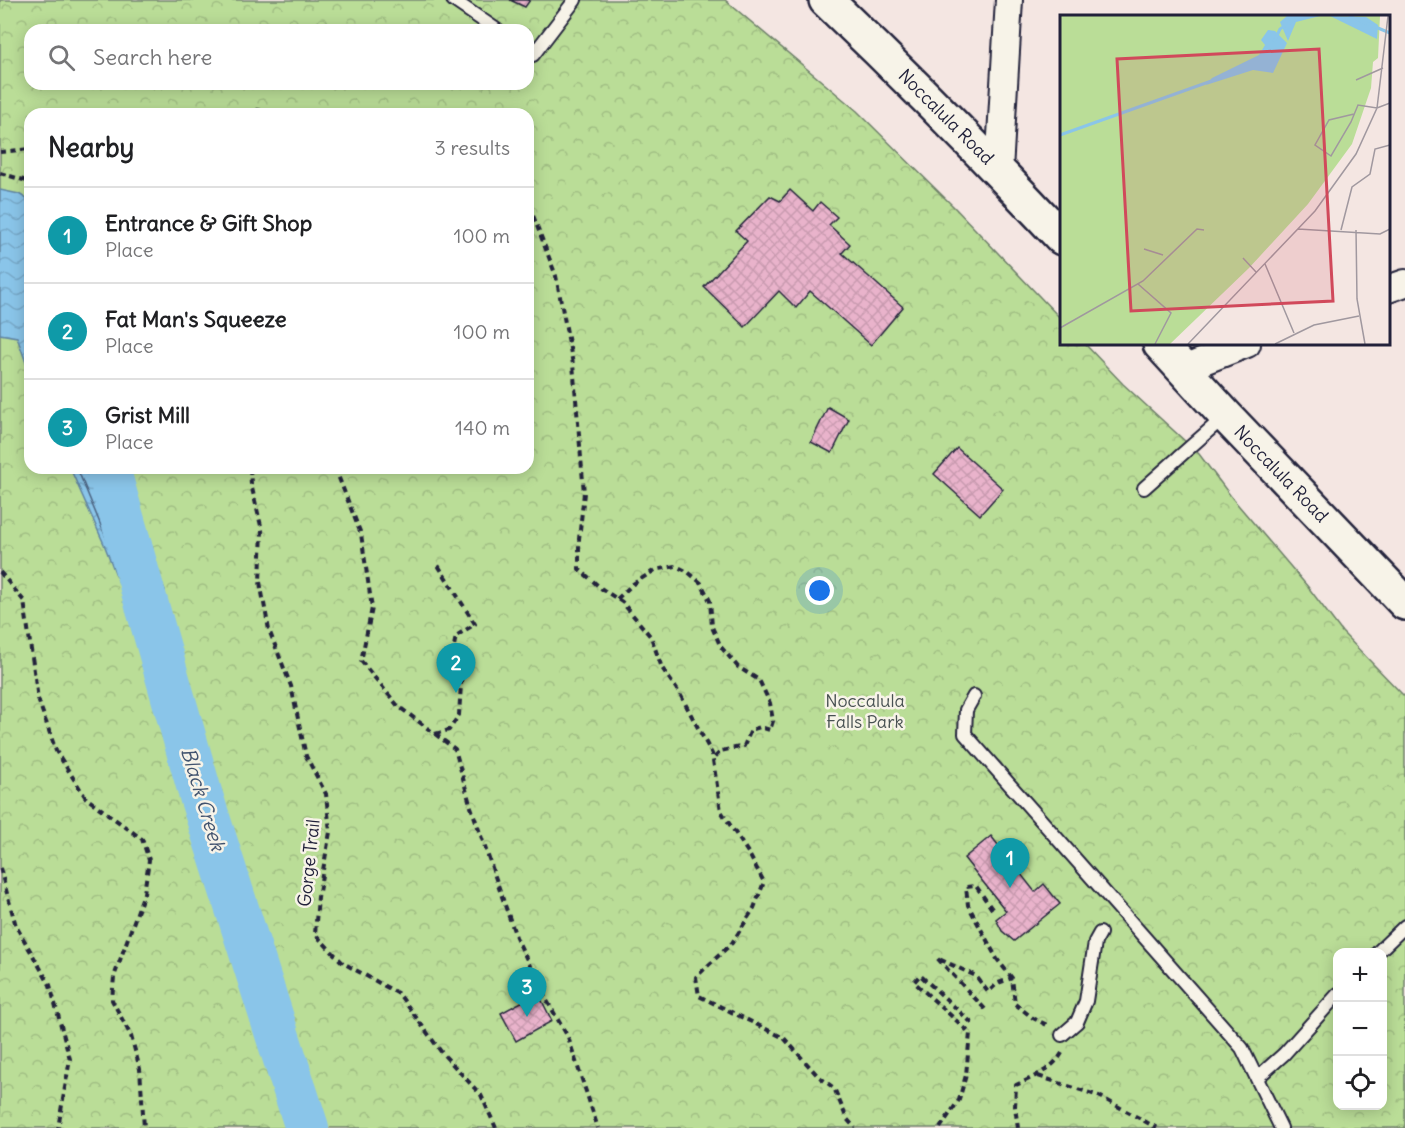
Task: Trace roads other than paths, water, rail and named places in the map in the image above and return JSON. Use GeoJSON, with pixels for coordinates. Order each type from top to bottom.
{"type":"FeatureCollection","features":[{"type":"Feature","properties":{"kind":"main road","name":"Noccalula Road"},"geometry":{"type":"LineString","coordinates":[[826,0],[999,170],[1060,236]]}},
{"type":"Feature","properties":{"kind":"main road","name":"Noccalula Road"},"geometry":{"type":"LineString","coordinates":[[1161,345],[1405,603]]}},
{"type":"Feature","properties":{"kind":"street"},"geometry":{"type":"LineString","coordinates":[[999,170],[1010,0]]}},
{"type":"Feature","properties":{"kind":"street"},"geometry":{"type":"LineString","coordinates":[[1390,289],[1405,283]]}},
{"type":"Feature","properties":{"kind":"street"},"geometry":{"type":"LineString","coordinates":[[1183,369],[1244,345]]}},
{"type":"Feature","properties":{"kind":"lane"},"geometry":{"type":"LineString","coordinates":[[453,0],[488,24]]}},
{"type":"Feature","properties":{"kind":"lane"},"geometry":{"type":"LineString","coordinates":[[534,54],[575,0]]}},
{"type":"Feature","properties":{"kind":"lane"},"geometry":{"type":"LineString","coordinates":[[1144,488],[1226,416]]}},
{"type":"Feature","properties":{"kind":"lane"},"geometry":{"type":"LineString","coordinates":[[974,696],[966,710],[965,734],[1242,1048],[1281,1128]]}},
{"type":"Feature","properties":{"kind":"lane"},"geometry":{"type":"LineString","coordinates":[[1382,948],[1405,926]]}},
{"type":"Feature","properties":{"kind":"lane"},"geometry":{"type":"LineString","coordinates":[[1062,1035],[1077,1022],[1086,1001],[1095,942],[1100,933]]}},
{"type":"Feature","properties":{"kind":"lane"},"geometry":{"type":"LineString","coordinates":[[1257,1078],[1284,1054],[1333,1000]]}},
{"type":"Feature","properties":{"kind":"water"},"geometry":{"type":"Polygon","coordinates":[[[0,190],[24,197],[24,357],[17,337],[0,334],[0,190]]]}},
{"type":"Feature","properties":{"kind":"water"},"geometry":{"type":"Polygon","coordinates":[[[73,474],[121,474],[128,500],[165,590],[166,640],[129,609],[104,544],[73,474]]]}},
{"type":"Feature","properties":{"kind":"waterway","name":"Black Creek"},"geometry":{"type":"LineString","coordinates":[[110,474],[201,796],[307,1128]]}},
{"type":"Feature","properties":{"kind":"place","name":"Fat Man's Squeeze"},"geometry":{"type":"Point","coordinates":[456,693]}},
{"type":"Feature","properties":{"kind":"place","name":"Entrance & Gift Shop"},"geometry":{"type":"Point","coordinates":[1010,888]}},
{"type":"Feature","properties":{"kind":"place","name":"Grist Mill"},"geometry":{"type":"Point","coordinates":[527,1017]}},
{"type":"Feature","properties":{"kind":"park label","name":"Noccalula Falls Park"},"geometry":{"type":"Point","coordinates":[865,711]}}]}
